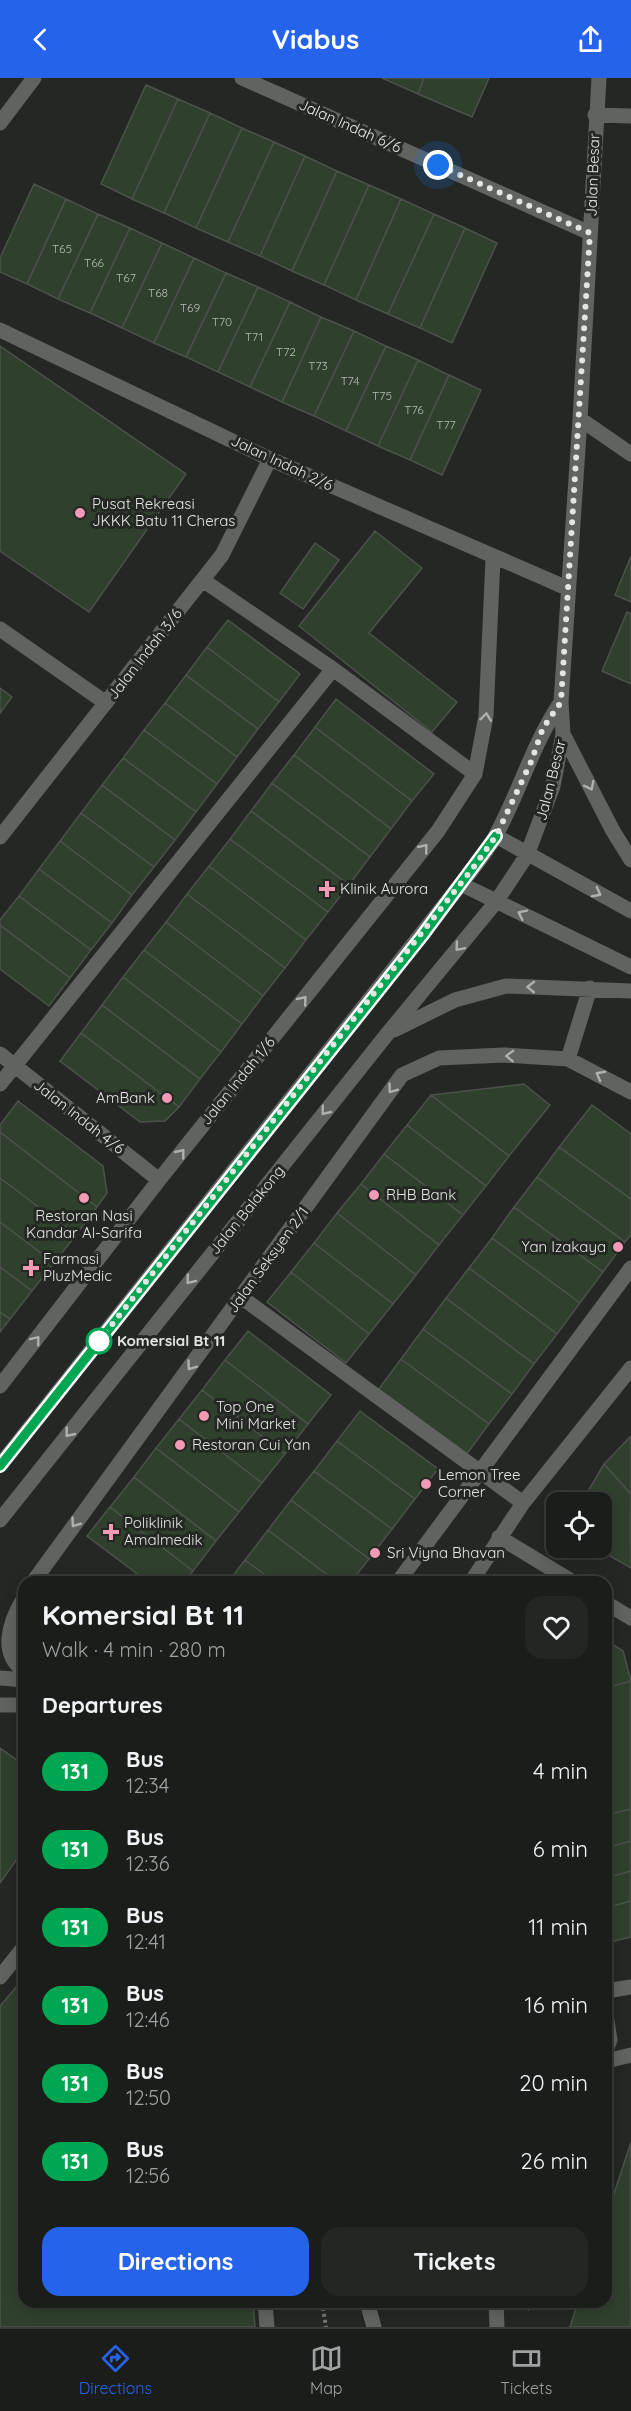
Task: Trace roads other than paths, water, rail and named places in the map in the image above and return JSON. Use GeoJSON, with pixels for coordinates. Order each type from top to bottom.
{"type":"FeatureCollection","features":[{"type":"Feature","properties":{"kind":"street"},"geometry":{"type":"LineString","coordinates":[[0,123],[34,78]]}},
{"type":"Feature","properties":{"kind":"street","name":"Jalan Indah 6/6"},"geometry":{"type":"LineString","coordinates":[[242,78],[590,233]]}},
{"type":"Feature","properties":{"kind":"street","name":"Jalan Besar"},"geometry":{"type":"LineString","coordinates":[[527,855],[552,786],[563,734],[561,702],[566,648],[567,588],[580,419],[595,115],[599,78]]}},
{"type":"Feature","properties":{"kind":"street"},"geometry":{"type":"LineString","coordinates":[[595,115],[631,116]]}},
{"type":"Feature","properties":{"kind":"street","name":"Jalan Indah 2/6"},"geometry":{"type":"LineString","coordinates":[[0,330],[270,459],[493,558],[567,588]]}},
{"type":"Feature","properties":{"kind":"street"},"geometry":{"type":"LineString","coordinates":[[580,419],[631,454]]}},
{"type":"Feature","properties":{"kind":"street","name":"Jalan Indah 3/6"},"geometry":{"type":"LineString","coordinates":[[0,837],[222,555],[270,459]]}},
{"type":"Feature","properties":{"kind":"street"},"geometry":{"type":"LineString","coordinates":[[204,580],[333,669],[475,774],[486,716],[493,558]]}},
{"type":"Feature","properties":{"kind":"street"},"geometry":{"type":"LineString","coordinates":[[0,629],[106,703]]}},
{"type":"Feature","properties":{"kind":"street"},"geometry":{"type":"LineString","coordinates":[[0,1084],[333,669]]}},
{"type":"Feature","properties":{"kind":"street","name":"Jalan Besar"},"geometry":{"type":"LineString","coordinates":[[496,836],[531,762],[543,728],[561,702]]}},
{"type":"Feature","properties":{"kind":"street"},"geometry":{"type":"LineString","coordinates":[[563,734],[613,831],[631,860]]}},
{"type":"Feature","properties":{"kind":"street","name":"Jalan Indah 1/6"},"geometry":{"type":"LineString","coordinates":[[0,1386],[159,1180],[438,831],[475,774]]}},
{"type":"Feature","properties":{"kind":"street"},"geometry":{"type":"LineString","coordinates":[[0,1466],[461,884],[496,836],[631,911]]}},
{"type":"Feature","properties":{"kind":"street"},"geometry":{"type":"LineString","coordinates":[[496,902],[527,855]]}},
{"type":"Feature","properties":{"kind":"street"},"geometry":{"type":"LineString","coordinates":[[461,884],[631,967]]}},
{"type":"Feature","properties":{"kind":"street","name":"Jalan Balakong"},"geometry":{"type":"LineString","coordinates":[[0,1520],[388,1033],[496,902]]}},
{"type":"Feature","properties":{"kind":"street"},"geometry":{"type":"LineString","coordinates":[[388,1033],[455,999],[506,987],[590,988],[631,992]]}},
{"type":"Feature","properties":{"kind":"street"},"geometry":{"type":"LineString","coordinates":[[590,988],[568,1059],[631,1092]]}},
{"type":"Feature","properties":{"kind":"street","name":"Jalan Indah 4/6"},"geometry":{"type":"LineString","coordinates":[[0,1054],[159,1180]]}},
{"type":"Feature","properties":{"kind":"street","name":"Jalan Seksyen 2/1"},"geometry":{"type":"LineString","coordinates":[[37,1576],[402,1075],[439,1058],[504,1055],[568,1059]]}},
{"type":"Feature","properties":{"kind":"street"},"geometry":{"type":"LineString","coordinates":[[402,1576],[631,1268]]}},
{"type":"Feature","properties":{"kind":"street"},"geometry":{"type":"LineString","coordinates":[[241,1297],[523,1503]]}},
{"type":"Feature","properties":{"kind":"street"},"geometry":{"type":"LineString","coordinates":[[475,1576],[523,1503],[631,1368]]}},
{"type":"Feature","properties":{"kind":"street"},"geometry":{"type":"LineString","coordinates":[[499,1537],[563,1576]]}},
{"type":"Feature","properties":{"kind":"street"},"geometry":{"type":"LineString","coordinates":[[612,1607],[631,1618]]}},
{"type":"Feature","properties":{"kind":"street"},"geometry":{"type":"LineString","coordinates":[[18,1608],[3,1632],[1,1651],[11,1666],[18,1669]]}},
{"type":"Feature","properties":{"kind":"street"},"geometry":{"type":"LineString","coordinates":[[0,1678],[18,1680]]}},
{"type":"Feature","properties":{"kind":"street"},"geometry":{"type":"LineString","coordinates":[[0,1704],[18,1705]]}},
{"type":"Feature","properties":{"kind":"street"},"geometry":{"type":"LineString","coordinates":[[0,1977],[18,1954]]}},
{"type":"Feature","properties":{"kind":"street"},"geometry":{"type":"LineString","coordinates":[[612,1990],[631,1987]]}},
{"type":"Feature","properties":{"kind":"street"},"geometry":{"type":"LineString","coordinates":[[612,2060],[631,2055]]}},
{"type":"Feature","properties":{"kind":"street"},"geometry":{"type":"LineString","coordinates":[[265,2308],[267,2327]]}},
{"type":"Feature","properties":{"kind":"street"},"geometry":{"type":"LineString","coordinates":[[369,2308],[374,2327]]}},
{"type":"Feature","properties":{"kind":"street"},"geometry":{"type":"LineString","coordinates":[[496,2308],[496,2327]]}},
{"type":"Feature","properties":{"kind":"place","name":"Pusat Rekreasi JKKK Batu 11 Cheras"},"geometry":{"type":"Point","coordinates":[80,513]}},
{"type":"Feature","properties":{"kind":"place","name":"Klinik Aurora"},"geometry":{"type":"Point","coordinates":[327,889]}},
{"type":"Feature","properties":{"kind":"place","name":"AmBank"},"geometry":{"type":"Point","coordinates":[167,1098]}},
{"type":"Feature","properties":{"kind":"place","name":"RHB Bank"},"geometry":{"type":"Point","coordinates":[374,1195]}},
{"type":"Feature","properties":{"kind":"place","name":"Restoran Nasi Kandar Al-Sarifa"},"geometry":{"type":"Point","coordinates":[84,1198]}},
{"type":"Feature","properties":{"kind":"place","name":"Yan Izakaya"},"geometry":{"type":"Point","coordinates":[618,1247]}},
{"type":"Feature","properties":{"kind":"place","name":"Farmasi PluzMedic"},"geometry":{"type":"Point","coordinates":[31,1268]}},
{"type":"Feature","properties":{"kind":"place","name":"Komersial Bt 11"},"geometry":{"type":"Point","coordinates":[99,1341]}},
{"type":"Feature","properties":{"kind":"place","name":"Top One Mini Market"},"geometry":{"type":"Point","coordinates":[204,1416]}},
{"type":"Feature","properties":{"kind":"place","name":"Restoran Cui Yan"},"geometry":{"type":"Point","coordinates":[180,1445]}},
{"type":"Feature","properties":{"kind":"place","name":"Lemon Tree Corner"},"geometry":{"type":"Point","coordinates":[426,1484]}},
{"type":"Feature","properties":{"kind":"place","name":"Poliklinik Amalmedik"},"geometry":{"type":"Point","coordinates":[111,1532]}},
{"type":"Feature","properties":{"kind":"place","name":"Sri Viyna Bhavan"},"geometry":{"type":"Point","coordinates":[375,1553]}}]}
